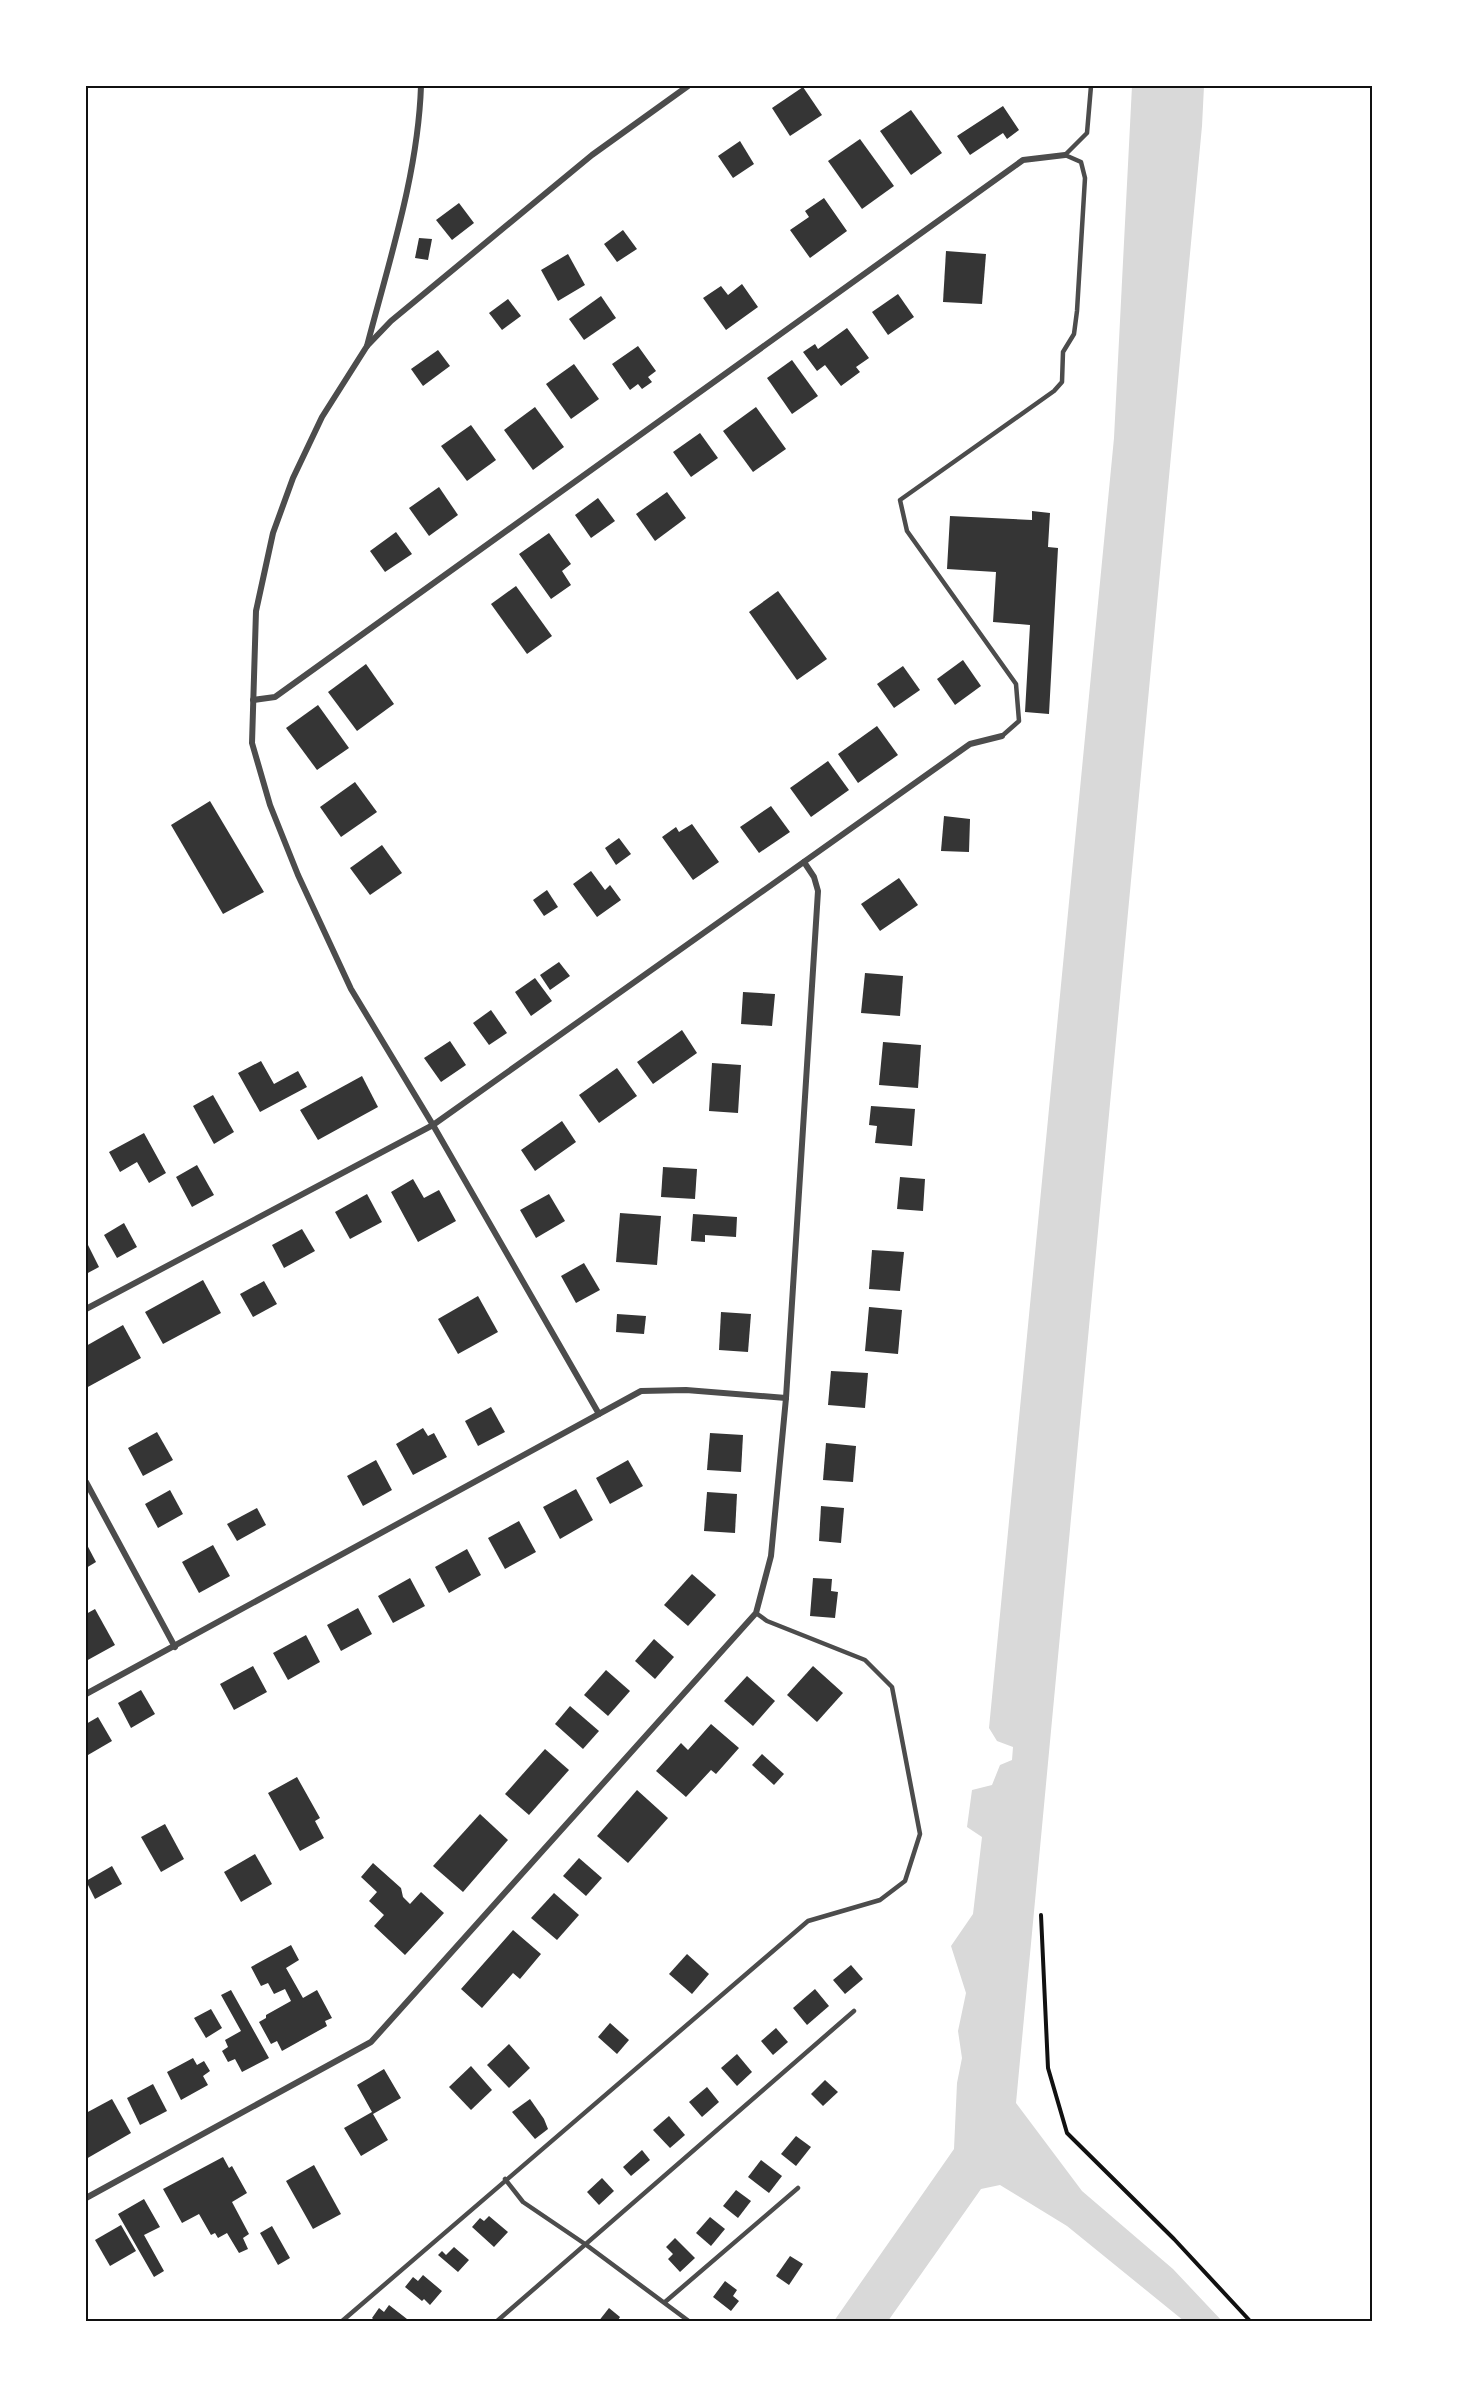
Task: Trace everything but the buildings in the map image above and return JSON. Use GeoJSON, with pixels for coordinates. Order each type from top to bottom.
{"type":"FeatureCollection","features":[{"type":"Feature","properties":{"kind":"street"},"geometry":{"type":"LineString","coordinates":[[367,346],[405,201],[420,119],[421,86]]}},
{"type":"Feature","properties":{"kind":"street"},"geometry":{"type":"LineString","coordinates":[[599,1414],[433,1125],[351,989],[298,875],[270,805],[252,743],[256,611],[273,533],[292,478],[322,417],[367,346],[391,321],[592,155],[688,86]]}},
{"type":"Feature","properties":{"kind":"street"},"geometry":{"type":"LineString","coordinates":[[253,700],[275,697],[1023,160],[1065,155]]}},
{"type":"Feature","properties":{"kind":"street"},"geometry":{"type":"LineString","coordinates":[[86,1309],[433,1125],[970,744],[1002,736]]}},
{"type":"Feature","properties":{"kind":"street"},"geometry":{"type":"LineString","coordinates":[[86,2198],[371,2042],[756,1612],[771,1556],[786,1398],[818,891],[814,877],[804,862]]}},
{"type":"Feature","properties":{"kind":"street"},"geometry":{"type":"LineString","coordinates":[[86,1694],[641,1391],[686,1390],[786,1398]]}},
{"type":"Feature","properties":{"kind":"street"},"geometry":{"type":"LineString","coordinates":[[86,1482],[175,1647]]}},
{"type":"Feature","properties":{"kind":"lane"},"geometry":{"type":"LineString","coordinates":[[1002,736],[1019,721],[1016,684],[908,531],[900,500],[1054,391],[1062,382],[1064,352],[1074,334],[1077,311],[1085,178],[1081,162],[1065,155],[1087,133],[1091,86]]}},
{"type":"Feature","properties":{"kind":"lane"},"geometry":{"type":"LineString","coordinates":[[341,2322],[808,1921],[880,1900],[905,1881],[920,1834],[892,1687],[865,1660],[767,1621],[756,1612]]}},
{"type":"Feature","properties":{"kind":"lane"},"geometry":{"type":"LineString","coordinates":[[496,2322],[854,2011]]}},
{"type":"Feature","properties":{"kind":"lane"},"geometry":{"type":"LineString","coordinates":[[505,2179],[523,2202],[585,2244],[690,2322]]}},
{"type":"Feature","properties":{"kind":"lane"},"geometry":{"type":"LineString","coordinates":[[665,2302],[798,2188]]}},
{"type":"Feature","properties":{"kind":"path"},"geometry":{"type":"LineString","coordinates":[[1041,1915],[1048,2068],[1067,2133],[1182,2247],[1251,2322]]}},
{"type":"Feature","properties":{"kind":"shaded area"},"geometry":{"type":"Polygon","coordinates":[[[1132,86],[1204,86],[1202,126],[1016,2103],[1082,2191],[1173,2269],[1222,2321],[1184,2321],[1067,2226],[1000,2185],[981,2189],[888,2321],[834,2321],[954,2149],[957,2083],[962,2058],[958,2031],[966,1993],[951,1946],[973,1914],[982,1837],[967,1827],[972,1790],[992,1785],[1000,1765],[1012,1760],[1013,1747],[997,1741],[989,1728],[1114,438],[1132,86]]]}}]}
